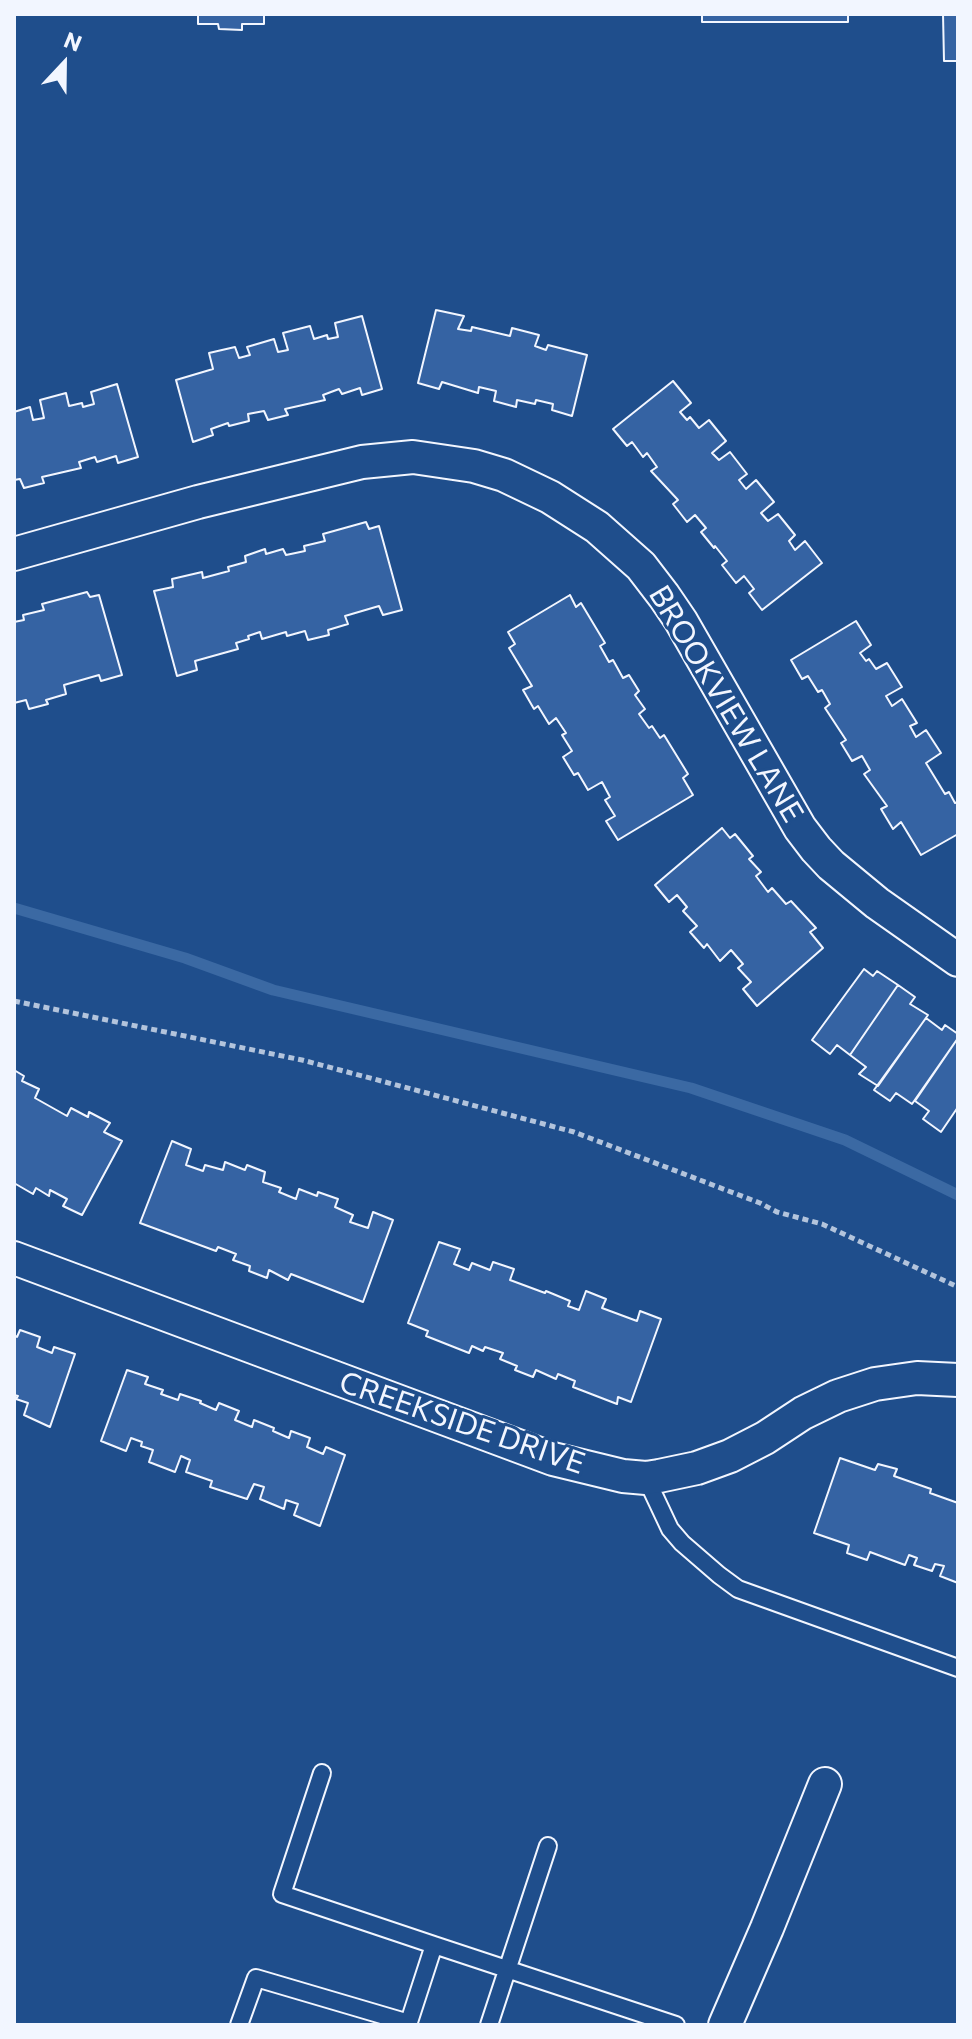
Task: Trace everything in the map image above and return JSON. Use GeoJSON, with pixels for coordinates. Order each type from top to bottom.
{"type":"FeatureCollection","features":[{"type":"Feature","properties":{"kind":"street","name":"BROOKVIEW LANE"},"geometry":{"type":"LineString","coordinates":[[14,554],[198,502],[362,462],[413,457],[474,466],[504,475],[550,497],[597,527],[641,566],[681,621],[800,828],[816,849],[877,903],[958,960]]}},
{"type":"Feature","properties":{"kind":"street","name":"CREEKSIDE DRIVE"},"geometry":{"type":"LineString","coordinates":[[14,1258],[553,1459],[646,1478],[697,1468],[730,1456],[838,1396],[875,1384],[917,1378],[958,1380]]}},
{"type":"Feature","properties":{"kind":"street"},"geometry":{"type":"LineString","coordinates":[[725,2025],[825,1784]]}},
{"type":"Feature","properties":{"kind":"lane"},"geometry":{"type":"LineString","coordinates":[[646,1478],[670,1529],[701,1560],[738,1589],[958,1668]]}},
{"type":"Feature","properties":{"kind":"lane"},"geometry":{"type":"LineString","coordinates":[[322,1773],[282,1894],[676,2025]]}},
{"type":"Feature","properties":{"kind":"lane"},"geometry":{"type":"LineString","coordinates":[[489,2025],[548,1846]]}},
{"type":"Feature","properties":{"kind":"lane"},"geometry":{"type":"LineString","coordinates":[[239,2025],[256,1978],[409,2024],[434,1945]]}},
{"type":"Feature","properties":{"kind":"path"},"geometry":{"type":"LineString","coordinates":[[14,1001],[302,1060],[574,1132],[777,1212],[822,1224],[958,1287]]}},
{"type":"Feature","properties":{"kind":"building"},"geometry":{"type":"Polygon","coordinates":[[[198,14],[264,14],[264,24],[242,24],[242,30],[219,29],[218,24],[198,24],[198,14]]]}},
{"type":"Feature","properties":{"kind":"building"},"geometry":{"type":"Polygon","coordinates":[[[702,14],[848,14],[848,22],[702,22],[702,14]]]}},
{"type":"Feature","properties":{"kind":"building"},"geometry":{"type":"Polygon","coordinates":[[[943,14],[958,14],[958,61],[944,61],[943,14]]]}},
{"type":"Feature","properties":{"kind":"building"},"geometry":{"type":"Polygon","coordinates":[[[436,310],[464,316],[458,329],[471,331],[472,327],[510,336],[512,328],[539,335],[535,346],[546,350],[548,345],[587,355],[572,416],[552,410],[553,404],[536,400],[535,404],[517,400],[516,407],[494,401],[496,391],[479,387],[478,393],[442,382],[439,389],[418,383],[436,310]]]}},
{"type":"Feature","properties":{"kind":"building"},"geometry":{"type":"Polygon","coordinates":[[[362,316],[382,389],[362,395],[360,388],[342,394],[339,389],[323,395],[325,400],[285,409],[288,415],[268,420],[264,411],[248,414],[249,421],[211,429],[213,435],[193,442],[176,380],[213,369],[209,353],[235,347],[239,358],[250,355],[247,347],[274,339],[278,352],[288,350],[283,333],[310,326],[314,339],[327,335],[328,339],[338,337],[335,323],[362,316]]]}},
{"type":"Feature","properties":{"kind":"building"},"geometry":{"type":"Polygon","coordinates":[[[673,381],[691,403],[680,412],[687,420],[690,417],[699,428],[709,420],[726,441],[712,453],[719,460],[730,452],[747,474],[739,480],[746,489],[756,480],[774,502],[761,513],[768,521],[778,514],[795,535],[789,541],[795,550],[805,541],[822,563],[762,610],[749,593],[754,589],[744,576],[736,583],[722,565],[727,561],[701,532],[706,528],[695,515],[687,522],[673,504],[678,500],[651,471],[657,467],[647,453],[643,457],[632,442],[627,446],[613,429],[673,381]]]}},
{"type":"Feature","properties":{"kind":"building"},"geometry":{"type":"Polygon","coordinates":[[[117,384],[138,457],[118,463],[116,456],[97,462],[95,457],[79,462],[81,468],[42,477],[44,483],[24,488],[20,479],[14,480],[14,412],[30,407],[33,420],[44,418],[40,400],[66,393],[69,406],[82,403],[83,407],[94,404],[91,392],[117,384]]]}},
{"type":"Feature","properties":{"kind":"building"},"geometry":{"type":"Polygon","coordinates":[[[366,522],[369,529],[379,526],[402,610],[383,615],[379,606],[345,616],[348,624],[328,630],[329,635],[308,640],[305,631],[287,636],[286,632],[262,639],[260,632],[236,643],[238,649],[195,661],[197,670],[177,676],[154,591],[173,587],[172,579],[202,572],[203,578],[229,571],[228,567],[246,562],[245,556],[265,549],[266,554],[283,549],[286,555],[305,551],[304,546],[325,541],[323,534],[366,522]]]}},
{"type":"Feature","properties":{"kind":"building"},"geometry":{"type":"Polygon","coordinates":[[[87,592],[90,597],[99,595],[122,675],[101,681],[99,675],[64,685],[66,694],[46,700],[48,704],[29,709],[26,700],[14,703],[14,622],[24,620],[23,615],[44,610],[42,604],[87,592]]]}},
{"type":"Feature","properties":{"kind":"building"},"geometry":{"type":"Polygon","coordinates":[[[570,595],[576,607],[581,603],[605,643],[600,646],[609,662],[613,660],[623,678],[629,675],[639,691],[635,695],[645,709],[639,714],[660,738],[664,735],[688,774],[683,778],[693,795],[618,840],[606,821],[615,816],[605,800],[610,797],[602,782],[588,790],[578,773],[574,775],[563,757],[572,751],[562,735],[566,733],[556,718],[549,724],[538,706],[534,709],[523,690],[532,686],[509,648],[515,644],[508,632],[570,595]]]}},
{"type":"Feature","properties":{"kind":"building"},"geometry":{"type":"Polygon","coordinates":[[[856,621],[871,645],[860,653],[876,669],[887,663],[902,687],[886,696],[892,706],[902,699],[917,723],[910,726],[916,737],[926,730],[941,753],[926,763],[945,794],[949,792],[955,803],[958,802],[958,834],[921,855],[901,822],[893,829],[881,809],[887,806],[864,774],[870,770],[862,756],[852,761],[841,743],[846,740],[825,708],[830,704],[822,690],[818,692],[808,676],[802,679],[791,660],[856,621]]]}},
{"type":"Feature","properties":{"kind":"building"},"geometry":{"type":"Polygon","coordinates":[[[722,828],[730,838],[735,834],[753,856],[749,859],[761,872],[756,876],[768,892],[772,888],[786,904],[791,901],[816,928],[810,932],[823,948],[757,1006],[743,989],[751,982],[738,968],[743,964],[731,950],[720,961],[707,944],[704,948],[690,932],[697,926],[683,911],[687,907],[677,895],[669,902],[655,885],[722,828]]]}},
{"type":"Feature","properties":{"kind":"building"},"geometry":{"type":"Polygon","coordinates":[[[864,969],[873,976],[877,971],[898,985],[850,1055],[837,1045],[830,1054],[812,1040],[864,969]]]}},
{"type":"Feature","properties":{"kind":"building"},"geometry":{"type":"Polygon","coordinates":[[[898,985],[915,997],[910,1004],[928,1015],[878,1086],[859,1074],[866,1067],[850,1055],[898,985]]]}},
{"type":"Feature","properties":{"kind":"building"},"geometry":{"type":"Polygon","coordinates":[[[926,1018],[942,1030],[945,1025],[958,1034],[958,1038],[912,1104],[896,1093],[890,1101],[874,1090],[926,1018]]]}},
{"type":"Feature","properties":{"kind":"building"},"geometry":{"type":"Polygon","coordinates":[[[958,1038],[958,1107],[941,1132],[923,1119],[929,1111],[915,1101],[958,1038]]]}},
{"type":"Feature","properties":{"kind":"building"},"geometry":{"type":"Polygon","coordinates":[[[14,1070],[24,1076],[22,1081],[39,1089],[35,1098],[67,1116],[71,1108],[88,1117],[89,1112],[110,1123],[104,1132],[122,1141],[82,1215],[63,1206],[67,1199],[50,1190],[49,1196],[36,1188],[33,1194],[14,1183],[14,1070]]]}},
{"type":"Feature","properties":{"kind":"building"},"geometry":{"type":"Polygon","coordinates":[[[172,1141],[191,1149],[186,1165],[203,1171],[205,1165],[223,1170],[225,1162],[245,1170],[247,1165],[265,1172],[263,1182],[281,1188],[279,1192],[296,1199],[299,1189],[338,1199],[335,1207],[353,1215],[350,1222],[368,1228],[373,1212],[393,1220],[363,1302],[291,1274],[288,1280],[269,1270],[267,1278],[249,1271],[250,1266],[233,1260],[236,1254],[218,1247],[216,1251],[140,1223],[172,1141]]]}},
{"type":"Feature","properties":{"kind":"building"},"geometry":{"type":"Polygon","coordinates":[[[439,1242],[460,1249],[454,1264],[469,1270],[472,1263],[490,1270],[493,1262],[514,1269],[510,1280],[570,1301],[568,1306],[579,1310],[586,1291],[606,1299],[602,1308],[637,1321],[640,1311],[661,1319],[631,1402],[618,1397],[617,1404],[573,1387],[575,1381],[558,1374],[556,1379],[536,1370],[533,1377],[515,1370],[517,1366],[500,1359],[503,1353],[485,1347],[483,1351],[472,1346],[469,1353],[426,1336],[428,1331],[408,1323],[439,1242]]]}},
{"type":"Feature","properties":{"kind":"building"},"geometry":{"type":"Polygon","coordinates":[[[20,1330],[40,1337],[37,1347],[52,1353],[54,1347],[75,1354],[50,1427],[24,1415],[28,1403],[16,1399],[18,1396],[14,1395],[14,1335],[17,1337],[20,1330]]]}},
{"type":"Feature","properties":{"kind":"building"},"geometry":{"type":"Polygon","coordinates":[[[127,1370],[148,1377],[145,1384],[163,1390],[161,1394],[178,1400],[180,1394],[216,1410],[219,1403],[239,1411],[235,1420],[252,1427],[254,1420],[289,1438],[291,1431],[310,1438],[307,1447],[323,1454],[326,1447],[345,1455],[320,1526],[294,1515],[298,1504],[286,1500],[284,1509],[260,1499],[264,1487],[254,1484],[247,1499],[210,1487],[212,1481],[186,1472],[190,1460],[181,1456],[175,1472],[149,1462],[153,1450],[141,1446],[142,1442],[131,1438],[126,1451],[101,1441],[127,1370]]]}},
{"type":"Feature","properties":{"kind":"building"},"geometry":{"type":"Polygon","coordinates":[[[840,1458],[875,1470],[878,1464],[897,1469],[894,1476],[931,1489],[930,1493],[958,1503],[958,1583],[940,1576],[944,1566],[935,1564],[932,1571],[914,1565],[917,1558],[909,1555],[905,1565],[870,1552],[867,1560],[847,1553],[849,1545],[814,1533],[840,1458]]]}},
{"type":"Feature","properties":{"kind":"waterway"},"geometry":{"type":"LineString","coordinates":[[14,908],[185,958],[273,990],[691,1088],[845,1140],[958,1195]]}}]}
